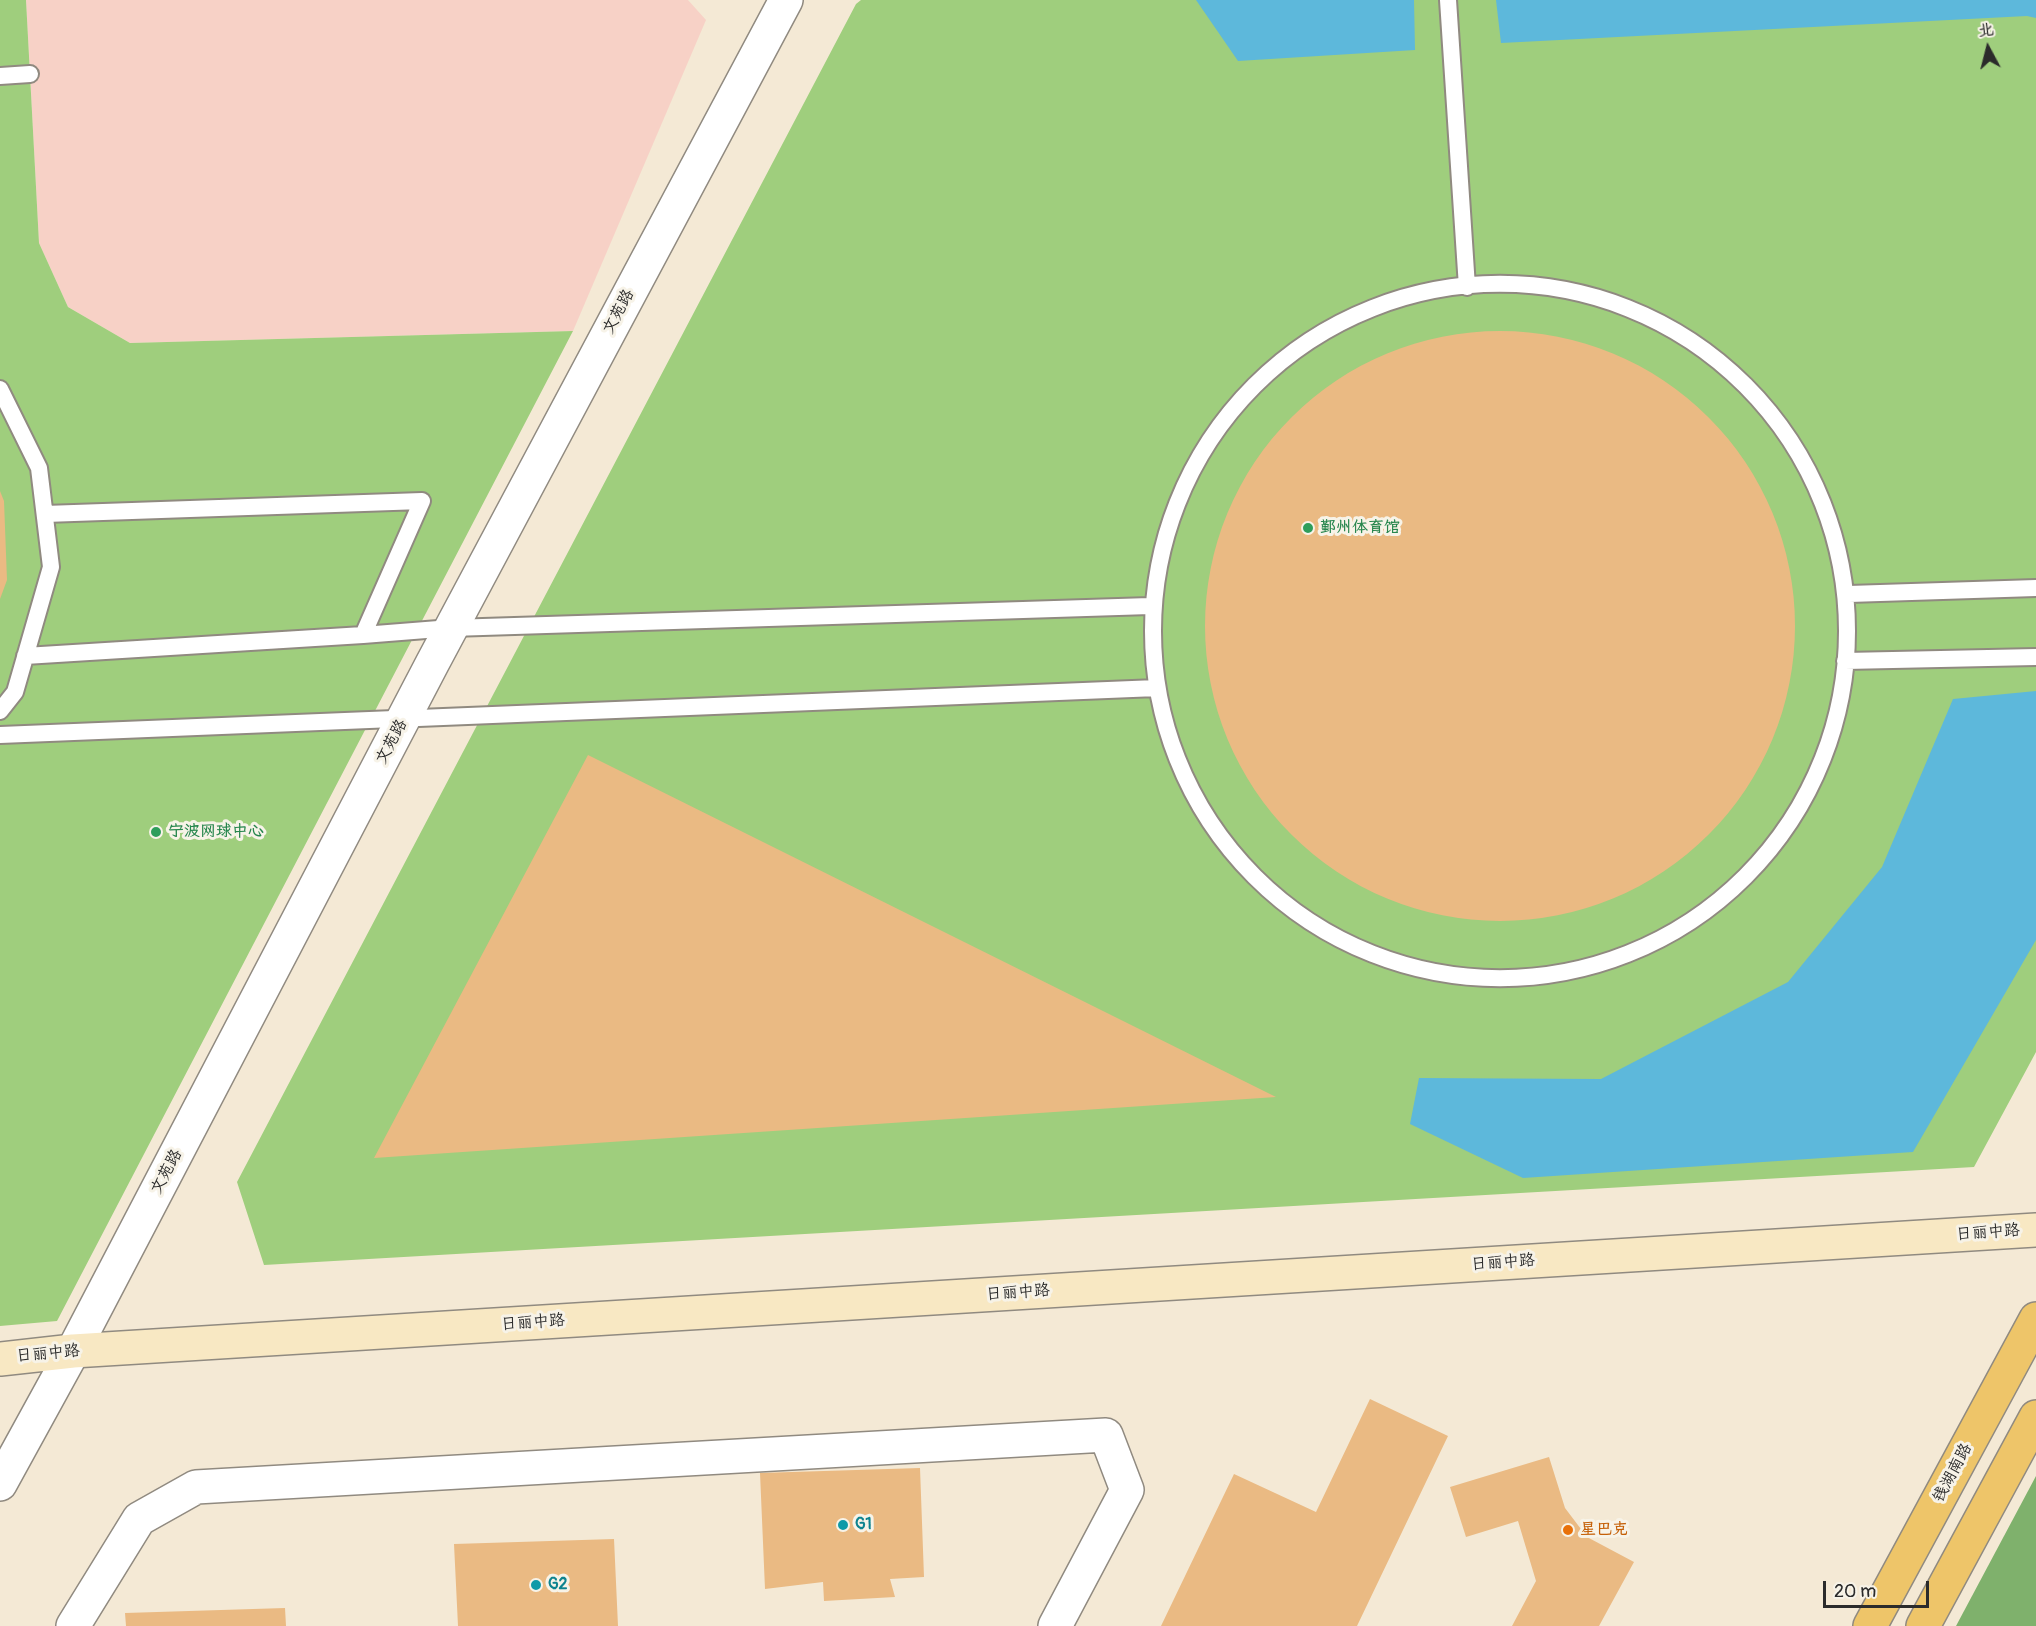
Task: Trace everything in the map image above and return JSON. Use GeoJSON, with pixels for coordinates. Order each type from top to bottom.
{"type":"FeatureCollection","features":[{"type":"Feature","properties":{"kind":"main road","name":"日丽中路"},"geometry":{"type":"LineString","coordinates":[[0,1359],[73,1352],[2036,1230]]}},
{"type":"Feature","properties":{"kind":"main road","name":"钱湖南路"},"geometry":{"type":"LineString","coordinates":[[1870,1626],[2036,1319]]}},
{"type":"Feature","properties":{"kind":"main road"},"geometry":{"type":"LineString","coordinates":[[1923,1626],[2036,1417]]}},
{"type":"Feature","properties":{"kind":"street","name":"文苑路"},"geometry":{"type":"LineString","coordinates":[[0,1484],[73,1352],[403,719],[786,0]]}},
{"type":"Feature","properties":{"kind":"street"},"geometry":{"type":"LineString","coordinates":[[73,1626],[139,1520],[196,1487],[1106,1435],[1127,1490],[1055,1626]]}},
{"type":"Feature","properties":{"kind":"lane"},"geometry":{"type":"LineString","coordinates":[[1448,0],[1467,287]]}},
{"type":"Feature","properties":{"kind":"lane"},"geometry":{"type":"LineString","coordinates":[[0,76],[30,74]]}},
{"type":"Feature","properties":{"kind":"lane"},"geometry":{"type":"LineString","coordinates":[[1551,285],[1660,320],[1753,388],[1818,483],[1849,594],[1842,710],[1797,816],[1720,903],[1618,959],[1504,980],[1390,962],[1287,908],[1208,824],[1161,720],[1150,606],[1177,495],[1239,398],[1328,326],[1436,288],[1551,285]]}},
{"type":"Feature","properties":{"kind":"lane"},"geometry":{"type":"LineString","coordinates":[[0,389],[39,468],[51,567],[15,692],[0,711]]}},
{"type":"Feature","properties":{"kind":"lane"},"geometry":{"type":"LineString","coordinates":[[45,514],[422,501],[363,635]]}},
{"type":"Feature","properties":{"kind":"lane"},"geometry":{"type":"LineString","coordinates":[[1849,594],[2036,588]]}},
{"type":"Feature","properties":{"kind":"lane"},"geometry":{"type":"LineString","coordinates":[[25,656],[451,628],[1150,606]]}},
{"type":"Feature","properties":{"kind":"lane"},"geometry":{"type":"LineString","coordinates":[[1845,661],[2036,657]]}},
{"type":"Feature","properties":{"kind":"lane"},"geometry":{"type":"LineString","coordinates":[[0,735],[1157,688]]}},
{"type":"Feature","properties":{"kind":"shaded area"},"geometry":{"type":"Polygon","coordinates":[[[26,0],[688,0],[706,20],[573,331],[130,343],[68,307],[39,243],[26,0]]]}},
{"type":"Feature","properties":{"kind":"green space","name":"宁波网球中心"},"geometry":{"type":"Polygon","coordinates":[[[0,0],[26,0],[39,243],[68,307],[130,343],[573,331],[57,1321],[0,1326],[0,0]]]}},
{"type":"Feature","properties":{"kind":"green space","name":"鄞州体育馆"},"geometry":{"type":"Polygon","coordinates":[[[861,0],[2036,0],[2036,1052],[1974,1167],[264,1265],[237,1182],[856,4],[861,0]]]}},
{"type":"Feature","properties":{"kind":"green space"},"geometry":{"type":"Polygon","coordinates":[[[2036,1476],[2036,1626],[1956,1626],[2036,1476]]]}},
{"type":"Feature","properties":{"kind":"water"},"geometry":{"type":"Polygon","coordinates":[[[1196,0],[1414,0],[1415,50],[1238,61],[1196,0]]]}},
{"type":"Feature","properties":{"kind":"water"},"geometry":{"type":"Polygon","coordinates":[[[1496,0],[2036,0],[2036,18],[2027,16],[1501,43],[1496,0]]]}},
{"type":"Feature","properties":{"kind":"water"},"geometry":{"type":"Polygon","coordinates":[[[2036,691],[2036,940],[1913,1152],[1523,1178],[1410,1124],[1419,1078],[1601,1079],[1788,982],[1882,867],[1953,699],[2036,691]]]}},
{"type":"Feature","properties":{"kind":"building","name":"鄞州体育馆"},"geometry":{"type":"Polygon","coordinates":[[[1500,331],[1557,337],[1613,354],[1664,381],[1708,418],[1745,462],[1772,513],[1789,569],[1795,626],[1789,683],[1772,739],[1745,790],[1708,834],[1664,871],[1613,898],[1557,915],[1500,921],[1443,915],[1387,898],[1336,871],[1292,834],[1255,790],[1228,739],[1211,683],[1205,626],[1211,569],[1228,513],[1255,462],[1292,418],[1336,381],[1387,354],[1443,337],[1500,331]]]}},
{"type":"Feature","properties":{"kind":"building"},"geometry":{"type":"Polygon","coordinates":[[[0,491],[4,501],[7,580],[0,599],[0,491]]]}},
{"type":"Feature","properties":{"kind":"building"},"geometry":{"type":"Polygon","coordinates":[[[588,755],[1276,1097],[374,1158],[588,755]]]}},
{"type":"Feature","properties":{"kind":"building"},"geometry":{"type":"Polygon","coordinates":[[[1370,1399],[1448,1436],[1357,1626],[1161,1626],[1234,1474],[1316,1512],[1370,1399]]]}},
{"type":"Feature","properties":{"kind":"building"},"geometry":{"type":"Polygon","coordinates":[[[1549,1457],[1565,1508],[1587,1537],[1634,1562],[1599,1626],[1512,1626],[1536,1581],[1518,1521],[1466,1537],[1450,1487],[1549,1457]]]}},
{"type":"Feature","properties":{"kind":"building","name":"G1"},"geometry":{"type":"Polygon","coordinates":[[[920,1468],[924,1577],[890,1579],[895,1597],[824,1601],[823,1582],[765,1589],[760,1473],[920,1468]]]}},
{"type":"Feature","properties":{"kind":"building","name":"G2"},"geometry":{"type":"Polygon","coordinates":[[[614,1539],[618,1626],[458,1626],[454,1544],[614,1539]]]}},
{"type":"Feature","properties":{"kind":"building"},"geometry":{"type":"Polygon","coordinates":[[[285,1608],[286,1626],[126,1626],[125,1613],[285,1608]]]}},
{"type":"Feature","properties":{"kind":"place","name":"鄞州体育馆"},"geometry":{"type":"Point","coordinates":[1308,528]}},
{"type":"Feature","properties":{"kind":"place","name":"宁波网球中心"},"geometry":{"type":"Point","coordinates":[156,832]}},
{"type":"Feature","properties":{"kind":"place","name":"G1"},"geometry":{"type":"Point","coordinates":[843,1525]}},
{"type":"Feature","properties":{"kind":"place","name":"星巴克"},"geometry":{"type":"Point","coordinates":[1568,1530]}},
{"type":"Feature","properties":{"kind":"place","name":"G2"},"geometry":{"type":"Point","coordinates":[536,1585]}}]}
